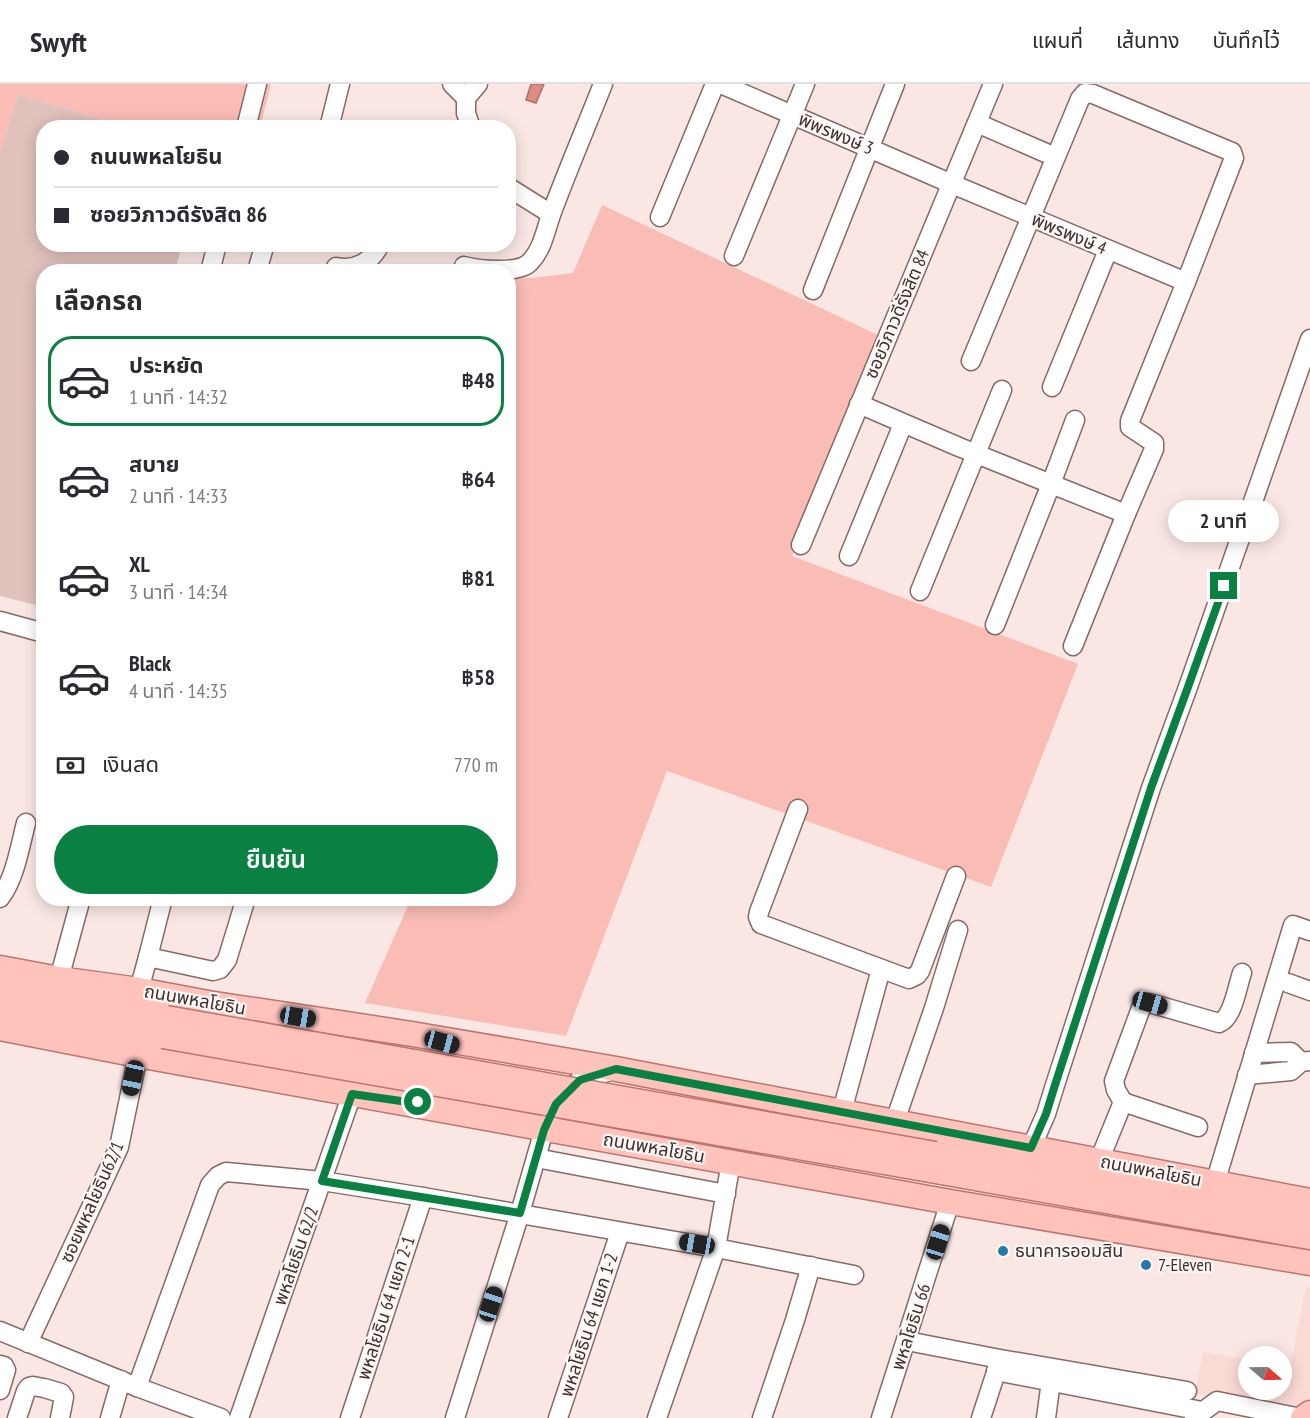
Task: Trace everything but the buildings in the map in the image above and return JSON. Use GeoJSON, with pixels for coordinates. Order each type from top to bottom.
{"type":"FeatureCollection","features":[{"type":"Feature","properties":{"kind":"main road","name":"ถนนพหลโยธิน"},"geometry":{"type":"LineString","coordinates":[[0,968],[616,1069],[1310,1201]]}},
{"type":"Feature","properties":{"kind":"main road","name":"ถนนพหลโยธิน"},"geometry":{"type":"LineString","coordinates":[[0,988],[165,1027]]}},
{"type":"Feature","properties":{"kind":"main road","name":"ถนนพหลโยธิน"},"geometry":{"type":"LineString","coordinates":[[0,1007],[165,1027],[932,1162],[1310,1220]]}},
{"type":"Feature","properties":{"kind":"main road","name":"ถนนพหลโยธิน"},"geometry":{"type":"LineString","coordinates":[[0,1028],[950,1202],[1310,1263]]}},
{"type":"Feature","properties":{"kind":"main road"},"geometry":{"type":"LineString","coordinates":[[401,1101],[450,1104],[460,1102],[475,1094],[481,1087],[483,1079],[483,1068],[478,1058],[470,1052],[412,1034]]}},
{"type":"Feature","properties":{"kind":"main road"},"geometry":{"type":"LineString","coordinates":[[684,1153],[624,1133],[616,1124],[618,1107],[628,1090],[646,1082],[702,1086]]}},
{"type":"Feature","properties":{"kind":"main road","name":"ถนนพหลโยธิน"},"geometry":{"type":"LineString","coordinates":[[932,1162],[1310,1238]]}},
{"type":"Feature","properties":{"kind":"main road"},"geometry":{"type":"LineString","coordinates":[[1302,1418],[1310,1413]]}},
{"type":"Feature","properties":{"kind":"street"},"geometry":{"type":"LineString","coordinates":[[248,120],[257,84]]}},
{"type":"Feature","properties":{"kind":"street"},"geometry":{"type":"LineString","coordinates":[[331,120],[340,84]]}},
{"type":"Feature","properties":{"kind":"street"},"geometry":{"type":"LineString","coordinates":[[452,84],[472,91],[466,113],[468,120]]}},
{"type":"Feature","properties":{"kind":"street"},"geometry":{"type":"LineString","coordinates":[[516,268],[530,262],[542,241],[603,84]]}},
{"type":"Feature","properties":{"kind":"street"},"geometry":{"type":"LineString","coordinates":[[660,217],[716,84]]}},
{"type":"Feature","properties":{"kind":"street","name":"พิพรพงษ์ 3"},"geometry":{"type":"LineString","coordinates":[[721,84],[952,184]]}},
{"type":"Feature","properties":{"kind":"street"},"geometry":{"type":"LineString","coordinates":[[734,256],[805,84]]}},
{"type":"Feature","properties":{"kind":"street"},"geometry":{"type":"LineString","coordinates":[[813,290],[895,84]]}},
{"type":"Feature","properties":{"kind":"street","name":"ซอยวิภาวดีรังสิต 84"},"geometry":{"type":"LineString","coordinates":[[801,545],[993,84]]}},
{"type":"Feature","properties":{"kind":"street"},"geometry":{"type":"LineString","coordinates":[[971,361],[1080,99],[1085,93],[1093,94],[1232,152],[1234,158],[1130,421],[1130,427],[1154,443],[1154,449],[1073,646]]}},
{"type":"Feature","properties":{"kind":"street"},"geometry":{"type":"LineString","coordinates":[[977,123],[1046,153]]}},
{"type":"Feature","properties":{"kind":"street","name":"พิพรพงษ์ 4"},"geometry":{"type":"LineString","coordinates":[[952,184],[1186,282]]}},
{"type":"Feature","properties":{"kind":"street"},"geometry":{"type":"LineString","coordinates":[[516,192],[551,214]]}},
{"type":"Feature","properties":{"kind":"street"},"geometry":{"type":"LineString","coordinates":[[1052,387],[1108,250]]}},
{"type":"Feature","properties":{"kind":"street"},"geometry":{"type":"LineString","coordinates":[[259,264],[263,252]]}},
{"type":"Feature","properties":{"kind":"street"},"geometry":{"type":"LineString","coordinates":[[362,264],[375,252]]}},
{"type":"Feature","properties":{"kind":"street"},"geometry":{"type":"LineString","coordinates":[[1031,1148],[1046,1114],[1151,788],[1310,339]]}},
{"type":"Feature","properties":{"kind":"street"},"geometry":{"type":"LineString","coordinates":[[920,591],[1002,390]]}},
{"type":"Feature","properties":{"kind":"street"},"geometry":{"type":"LineString","coordinates":[[859,404],[1126,514]]}},
{"type":"Feature","properties":{"kind":"street"},"geometry":{"type":"LineString","coordinates":[[994,625],[1075,420]]}},
{"type":"Feature","properties":{"kind":"street"},"geometry":{"type":"LineString","coordinates":[[849,556],[903,424]]}},
{"type":"Feature","properties":{"kind":"street"},"geometry":{"type":"LineString","coordinates":[[0,621],[36,631]]}},
{"type":"Feature","properties":{"kind":"street"},"geometry":{"type":"LineString","coordinates":[[798,809],[759,912],[758,917],[761,924],[909,979],[920,972],[956,876]]}},
{"type":"Feature","properties":{"kind":"street"},"geometry":{"type":"LineString","coordinates":[[0,898],[14,869],[26,823]]}},
{"type":"Feature","properties":{"kind":"street"},"geometry":{"type":"LineString","coordinates":[[59,979],[79,906]]}},
{"type":"Feature","properties":{"kind":"street"},"geometry":{"type":"LineString","coordinates":[[139,990],[161,906]]}},
{"type":"Feature","properties":{"kind":"street"},"geometry":{"type":"LineString","coordinates":[[148,957],[213,971],[220,969],[227,960],[244,906]]}},
{"type":"Feature","properties":{"kind":"street"},"geometry":{"type":"LineString","coordinates":[[1215,1183],[1293,925],[1310,931]]}},
{"type":"Feature","properties":{"kind":"street"},"geometry":{"type":"LineString","coordinates":[[895,1121],[958,930]]}},
{"type":"Feature","properties":{"kind":"street"},"geometry":{"type":"LineString","coordinates":[[842,1111],[881,969]]}},
{"type":"Feature","properties":{"kind":"street"},"geometry":{"type":"LineString","coordinates":[[1198,1127],[1123,1102],[1114,1081],[1141,1008],[1146,1003],[1219,1023],[1225,1021],[1229,1013],[1242,973]]}},
{"type":"Feature","properties":{"kind":"street"},"geometry":{"type":"LineString","coordinates":[[1288,983],[1310,991]]}},
{"type":"Feature","properties":{"kind":"street"},"geometry":{"type":"LineString","coordinates":[[1247,1075],[1291,1071],[1305,1061],[1291,1052],[1254,1053]]}},
{"type":"Feature","properties":{"kind":"street","name":"ซอยพหลโยธิน62/1"},"geometry":{"type":"LineString","coordinates":[[28,1342],[119,1147],[138,1055]]}},
{"type":"Feature","properties":{"kind":"street"},"geometry":{"type":"LineString","coordinates":[[455,1418],[544,1129],[556,1104],[580,1080],[616,1069]]}},
{"type":"Feature","properties":{"kind":"street","name":"พหลโยธิน 62/2"},"geometry":{"type":"LineString","coordinates":[[239,1418],[352,1094]]}},
{"type":"Feature","properties":{"kind":"street"},"geometry":{"type":"LineString","coordinates":[[1099,1161],[1123,1102]]}},
{"type":"Feature","properties":{"kind":"street"},"geometry":{"type":"LineString","coordinates":[[536,1158],[726,1194]]}},
{"type":"Feature","properties":{"kind":"street"},"geometry":{"type":"LineString","coordinates":[[657,1418],[716,1248],[731,1162]]}},
{"type":"Feature","properties":{"kind":"street"},"geometry":{"type":"LineString","coordinates":[[110,1418],[129,1383],[210,1185],[213,1180],[226,1172],[322,1181],[423,1197],[716,1248],[854,1275]]}},
{"type":"Feature","properties":{"kind":"street","name":"พหลโยธิน 64 แยก 2-1"},"geometry":{"type":"LineString","coordinates":[[350,1418],[423,1197]]}},
{"type":"Feature","properties":{"kind":"street","name":"พหลโยธิน 66"},"geometry":{"type":"LineString","coordinates":[[881,1418],[950,1202]]}},
{"type":"Feature","properties":{"kind":"street","name":"พหลโยธิน 64 แยก 1-2"},"geometry":{"type":"LineString","coordinates":[[558,1418],[620,1232]]}},
{"type":"Feature","properties":{"kind":"street"},"geometry":{"type":"LineString","coordinates":[[762,1418],[812,1266]]}},
{"type":"Feature","properties":{"kind":"street"},"geometry":{"type":"LineString","coordinates":[[0,1331],[221,1418]]}},
{"type":"Feature","properties":{"kind":"street"},"geometry":{"type":"LineString","coordinates":[[907,1341],[998,1365],[1051,1382],[1198,1415],[1217,1401],[1302,1418]]}},
{"type":"Feature","properties":{"kind":"street"},"geometry":{"type":"LineString","coordinates":[[0,1365],[6,1370],[0,1390]]}},
{"type":"Feature","properties":{"kind":"street"},"geometry":{"type":"LineString","coordinates":[[998,1365],[1187,1391]]}},
{"type":"Feature","properties":{"kind":"street"},"geometry":{"type":"LineString","coordinates":[[981,1418],[998,1365]]}},
{"type":"Feature","properties":{"kind":"street"},"geometry":{"type":"LineString","coordinates":[[1046,1418],[1051,1382]]}},
{"type":"Feature","properties":{"kind":"street"},"geometry":{"type":"LineString","coordinates":[[17,1418],[26,1391],[33,1386],[62,1393],[60,1418]]}},
{"type":"Feature","properties":{"kind":"shaded area"},"geometry":{"type":"Polygon","coordinates":[[[0,84],[271,84],[262,120],[106,120],[18,95],[0,153],[0,84]]]}},
{"type":"Feature","properties":{"kind":"shaded area"},"geometry":{"type":"Polygon","coordinates":[[[531,84],[544,84],[536,103],[526,100],[531,84]]]}},
{"type":"Feature","properties":{"kind":"shaded area"},"geometry":{"type":"Polygon","coordinates":[[[602,205],[878,335],[792,556],[1078,664],[991,887],[667,771],[566,1036],[365,1003],[408,906],[516,906],[516,278],[573,273],[602,205]]]}},
{"type":"Feature","properties":{"kind":"shaded area"},"geometry":{"type":"Polygon","coordinates":[[[1306,1287],[1310,1288],[1310,1399],[1295,1411],[1195,1394],[1203,1352],[1238,1358],[1238,1400],[1292,1400],[1292,1357],[1306,1287]]]}},
{"type":"Feature","properties":{"kind":"place","name":"ธนาคารออมสิน"},"geometry":{"type":"Point","coordinates":[1003,1251]}},
{"type":"Feature","properties":{"kind":"place","name":"7-Eleven"},"geometry":{"type":"Point","coordinates":[1146,1265]}},
{"type":"Feature","properties":{"kind":"route"},"geometry":{"type":"LineString","coordinates":[[418,1102],[352,1094],[322,1181],[520,1213],[544,1130],[556,1104],[580,1080],[616,1069],[1031,1148],[1046,1114],[1151,788],[1224,586]]}}]}
